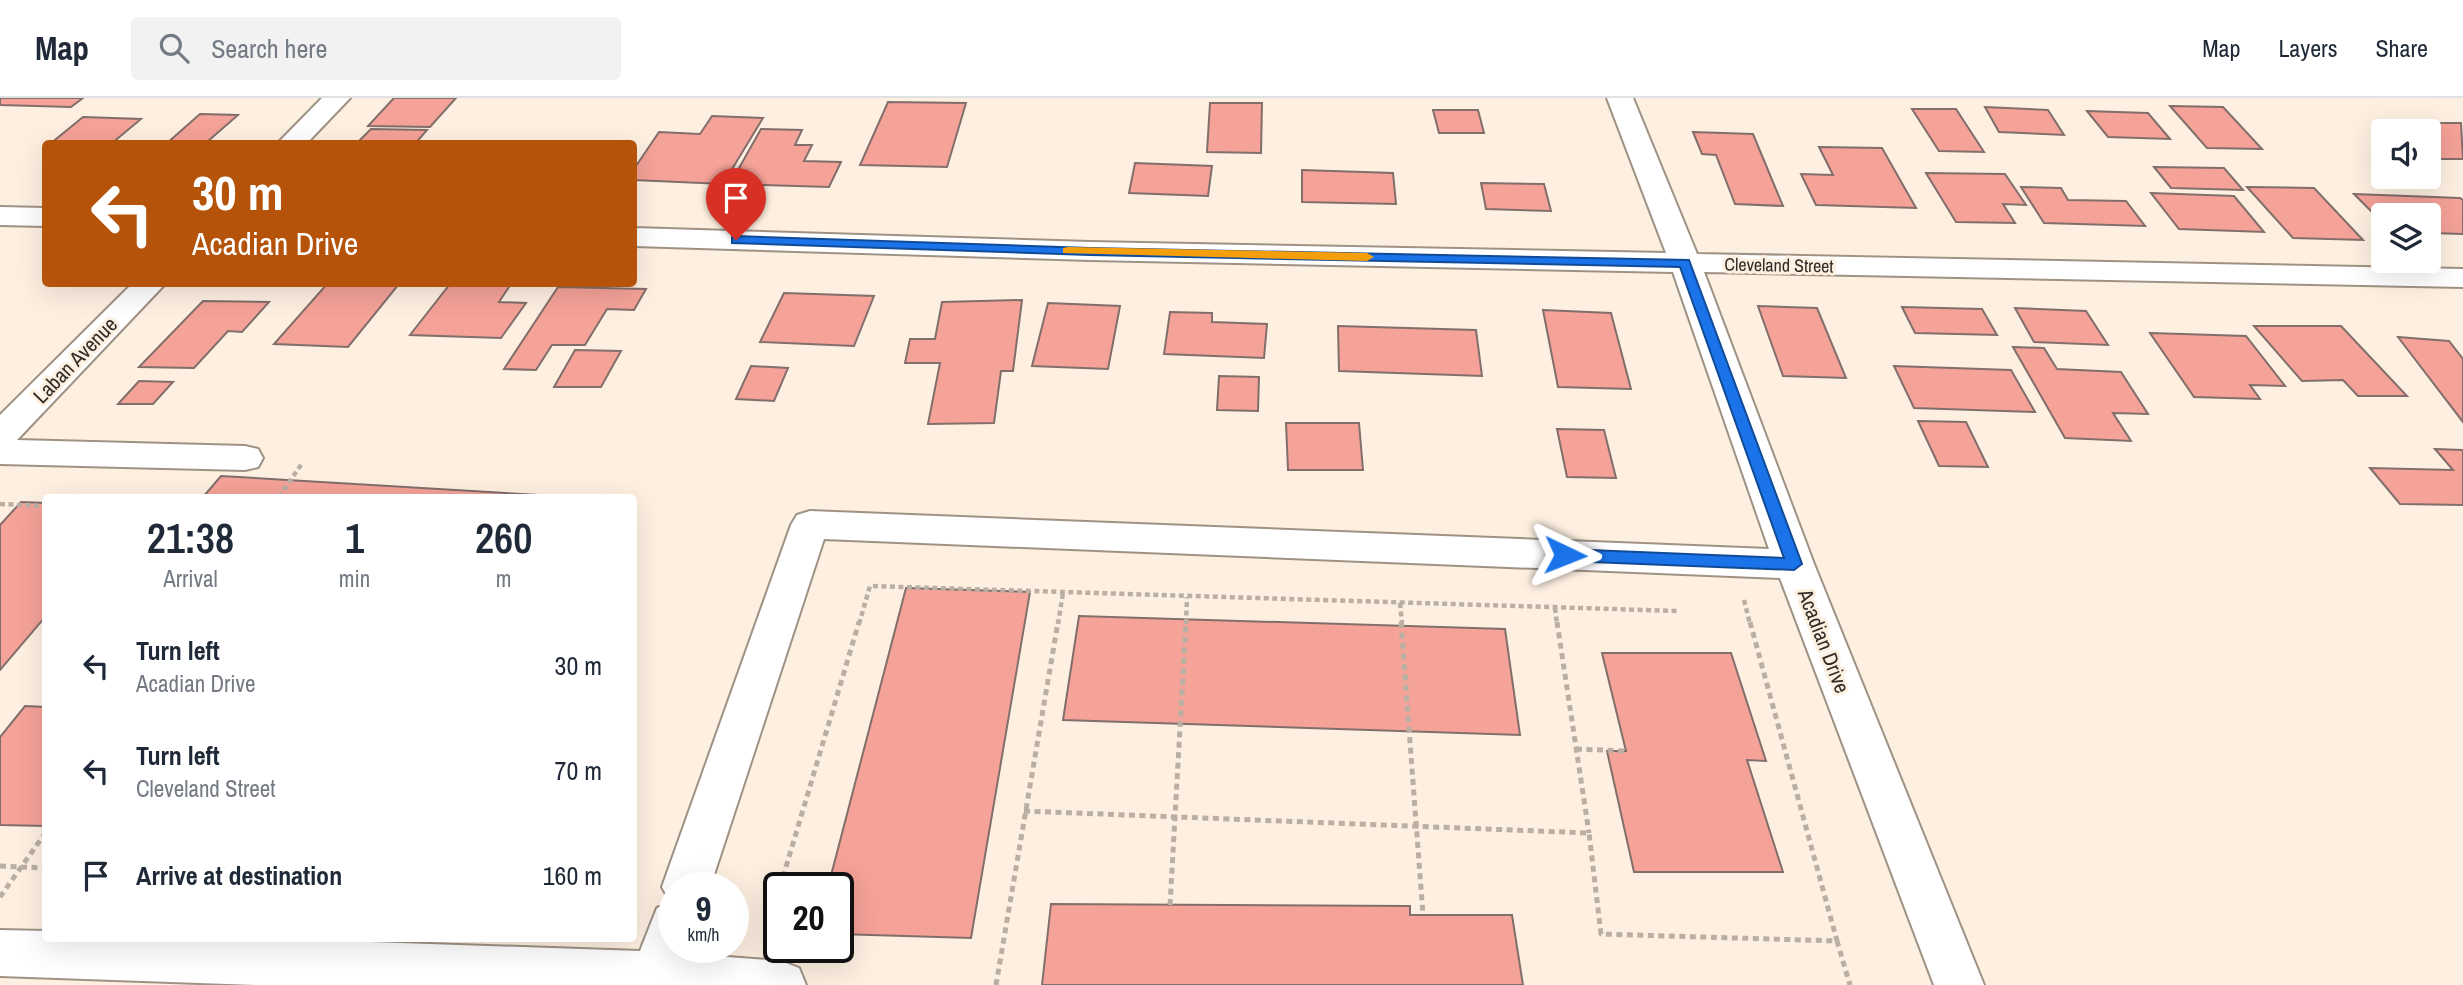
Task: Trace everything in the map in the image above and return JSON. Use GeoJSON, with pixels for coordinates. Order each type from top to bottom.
{"type":"FeatureCollection","features":[{"type":"Feature","properties":{"kind":"street"},"geometry":{"type":"LineString","coordinates":[[294,140],[337,98]]}},
{"type":"Feature","properties":{"kind":"street","name":"Acadian Drive"},"geometry":{"type":"LineString","coordinates":[[1620,98],[1685,263],[1794,564],[1959,985]]}},
{"type":"Feature","properties":{"kind":"street"},"geometry":{"type":"LineString","coordinates":[[0,216],[42,217]]}},
{"type":"Feature","properties":{"kind":"street","name":"Cleveland Street"},"geometry":{"type":"LineString","coordinates":[[637,237],[1090,251],[2463,278]]}},
{"type":"Feature","properties":{"kind":"street","name":"Laban Avenue"},"geometry":{"type":"LineString","coordinates":[[0,436],[146,287]]}},
{"type":"Feature","properties":{"kind":"street"},"geometry":{"type":"LineString","coordinates":[[0,452],[245,458]]}},
{"type":"Feature","properties":{"kind":"street"},"geometry":{"type":"LineString","coordinates":[[691,872],[810,525],[1794,564]]}},
{"type":"Feature","properties":{"kind":"street"},"geometry":{"type":"LineString","coordinates":[[0,953],[656,975],[781,985]]}},
{"type":"Feature","properties":{"kind":"street"},"geometry":{"type":"LineString","coordinates":[[656,975],[660,963]]}},
{"type":"Feature","properties":{"kind":"path"},"geometry":{"type":"LineString","coordinates":[[281,494],[303,462]]}},
{"type":"Feature","properties":{"kind":"path"},"geometry":{"type":"LineString","coordinates":[[0,504],[42,506]]}},
{"type":"Feature","properties":{"kind":"path"},"geometry":{"type":"LineString","coordinates":[[1733,562],[1850,985]]}},
{"type":"Feature","properties":{"kind":"path"},"geometry":{"type":"LineString","coordinates":[[784,872],[870,586],[1678,611]]}},
{"type":"Feature","properties":{"kind":"path"},"geometry":{"type":"LineString","coordinates":[[996,985],[1063,593]]}},
{"type":"Feature","properties":{"kind":"path"},"geometry":{"type":"LineString","coordinates":[[1170,905],[1187,597]]}},
{"type":"Feature","properties":{"kind":"path"},"geometry":{"type":"LineString","coordinates":[[1400,603],[1423,915]]}},
{"type":"Feature","properties":{"kind":"path"},"geometry":{"type":"LineString","coordinates":[[1555,608],[1589,833],[1601,934],[1837,940]]}},
{"type":"Feature","properties":{"kind":"path"},"geometry":{"type":"LineString","coordinates":[[1576,749],[1626,751]]}},
{"type":"Feature","properties":{"kind":"path"},"geometry":{"type":"LineString","coordinates":[[1024,811],[1589,833]]}},
{"type":"Feature","properties":{"kind":"path"},"geometry":{"type":"LineString","coordinates":[[0,897],[42,838]]}},
{"type":"Feature","properties":{"kind":"path"},"geometry":{"type":"LineString","coordinates":[[0,866],[42,868]]}},
{"type":"Feature","properties":{"kind":"building"},"geometry":{"type":"Polygon","coordinates":[[[0,98],[83,98],[71,107],[0,105],[0,98]]]}},
{"type":"Feature","properties":{"kind":"building"},"geometry":{"type":"Polygon","coordinates":[[[394,98],[456,98],[430,127],[368,126],[394,98]]]}},
{"type":"Feature","properties":{"kind":"building"},"geometry":{"type":"Polygon","coordinates":[[[888,102],[966,103],[947,167],[860,165],[888,102]]]}},
{"type":"Feature","properties":{"kind":"building"},"geometry":{"type":"Polygon","coordinates":[[[1210,103],[1262,103],[1261,153],[1207,152],[1210,103]]]}},
{"type":"Feature","properties":{"kind":"building"},"geometry":{"type":"Polygon","coordinates":[[[2170,106],[2223,107],[2262,149],[2207,148],[2170,106]]]}},
{"type":"Feature","properties":{"kind":"building"},"geometry":{"type":"Polygon","coordinates":[[[1985,107],[2048,110],[2064,135],[1999,132],[1985,107]]]}},
{"type":"Feature","properties":{"kind":"building"},"geometry":{"type":"Polygon","coordinates":[[[1912,109],[1956,109],[1984,152],[1939,151],[1912,109]]]}},
{"type":"Feature","properties":{"kind":"building"},"geometry":{"type":"Polygon","coordinates":[[[1433,110],[1478,110],[1484,133],[1439,133],[1433,110]]]}},
{"type":"Feature","properties":{"kind":"building"},"geometry":{"type":"Polygon","coordinates":[[[2087,111],[2148,113],[2170,139],[2108,137],[2087,111]]]}},
{"type":"Feature","properties":{"kind":"building"},"geometry":{"type":"Polygon","coordinates":[[[200,114],[238,115],[209,140],[171,140],[200,114]]]}},
{"type":"Feature","properties":{"kind":"building"},"geometry":{"type":"Polygon","coordinates":[[[712,116],[763,118],[723,184],[637,180],[637,165],[659,132],[700,134],[712,116]]]}},
{"type":"Feature","properties":{"kind":"building"},"geometry":{"type":"Polygon","coordinates":[[[83,117],[141,119],[116,140],[55,140],[83,117]]]}},
{"type":"Feature","properties":{"kind":"building"},"geometry":{"type":"Polygon","coordinates":[[[2441,123],[2461,123],[2463,159],[2441,159],[2441,123]]]}},
{"type":"Feature","properties":{"kind":"building"},"geometry":{"type":"Polygon","coordinates":[[[371,129],[427,130],[418,140],[360,140],[371,129]]]}},
{"type":"Feature","properties":{"kind":"building"},"geometry":{"type":"Polygon","coordinates":[[[761,129],[802,130],[795,145],[812,145],[804,161],[841,162],[829,187],[730,184],[761,129]]]}},
{"type":"Feature","properties":{"kind":"building"},"geometry":{"type":"Polygon","coordinates":[[[1693,132],[1753,134],[1783,206],[1735,204],[1716,155],[1702,154],[1693,132]]]}},
{"type":"Feature","properties":{"kind":"building"},"geometry":{"type":"Polygon","coordinates":[[[1819,147],[1882,148],[1916,208],[1816,205],[1801,174],[1833,175],[1819,147]]]}},
{"type":"Feature","properties":{"kind":"building"},"geometry":{"type":"Polygon","coordinates":[[[1135,163],[1212,166],[1208,196],[1129,193],[1135,163]]]}},
{"type":"Feature","properties":{"kind":"building"},"geometry":{"type":"Polygon","coordinates":[[[2154,167],[2224,168],[2243,190],[2171,188],[2154,167]]]}},
{"type":"Feature","properties":{"kind":"building"},"geometry":{"type":"Polygon","coordinates":[[[1302,170],[1393,173],[1396,204],[1302,202],[1302,170]]]}},
{"type":"Feature","properties":{"kind":"building"},"geometry":{"type":"Polygon","coordinates":[[[1926,173],[2005,174],[2026,205],[2003,204],[2015,223],[1956,222],[1926,173]]]}},
{"type":"Feature","properties":{"kind":"building"},"geometry":{"type":"Polygon","coordinates":[[[1481,183],[1544,184],[1551,211],[1486,209],[1481,183]]]}},
{"type":"Feature","properties":{"kind":"building"},"geometry":{"type":"Polygon","coordinates":[[[2021,187],[2061,188],[2068,200],[2126,201],[2145,226],[2044,223],[2021,187]]]}},
{"type":"Feature","properties":{"kind":"building"},"geometry":{"type":"Polygon","coordinates":[[[2247,187],[2314,188],[2363,240],[2293,238],[2247,187]]]}},
{"type":"Feature","properties":{"kind":"building"},"geometry":{"type":"Polygon","coordinates":[[[2151,193],[2234,196],[2264,232],[2179,229],[2151,193]]]}},
{"type":"Feature","properties":{"kind":"building"},"geometry":{"type":"Polygon","coordinates":[[[2354,194],[2460,198],[2463,200],[2463,234],[2441,233],[2441,203],[2371,203],[2371,211],[2354,194]]]}},
{"type":"Feature","properties":{"kind":"building"},"geometry":{"type":"Polygon","coordinates":[[[324,287],[397,287],[348,347],[274,344],[324,287]]]}},
{"type":"Feature","properties":{"kind":"building"},"geometry":{"type":"Polygon","coordinates":[[[448,287],[509,287],[499,302],[526,303],[501,338],[410,335],[448,287]]]}},
{"type":"Feature","properties":{"kind":"building"},"geometry":{"type":"Polygon","coordinates":[[[558,287],[646,289],[634,310],[607,309],[585,345],[552,345],[536,370],[504,369],[558,287]]]}},
{"type":"Feature","properties":{"kind":"building"},"geometry":{"type":"Polygon","coordinates":[[[784,293],[874,296],[854,346],[760,342],[784,293]]]}},
{"type":"Feature","properties":{"kind":"building"},"geometry":{"type":"Polygon","coordinates":[[[1022,300],[1013,371],[1001,371],[994,423],[928,424],[940,363],[905,363],[910,339],[935,339],[942,302],[1022,300]]]}},
{"type":"Feature","properties":{"kind":"building"},"geometry":{"type":"Polygon","coordinates":[[[203,301],[269,302],[242,332],[228,331],[194,368],[139,367],[203,301]]]}},
{"type":"Feature","properties":{"kind":"building"},"geometry":{"type":"Polygon","coordinates":[[[1048,303],[1120,306],[1108,369],[1032,366],[1048,303]]]}},
{"type":"Feature","properties":{"kind":"building"},"geometry":{"type":"Polygon","coordinates":[[[1758,306],[1817,308],[1846,378],[1783,376],[1758,306]]]}},
{"type":"Feature","properties":{"kind":"building"},"geometry":{"type":"Polygon","coordinates":[[[1902,307],[1982,309],[1997,335],[1915,333],[1902,307]]]}},
{"type":"Feature","properties":{"kind":"building"},"geometry":{"type":"Polygon","coordinates":[[[2015,308],[2086,311],[2108,345],[2034,342],[2015,308]]]}},
{"type":"Feature","properties":{"kind":"building"},"geometry":{"type":"Polygon","coordinates":[[[1543,310],[1611,313],[1631,389],[1558,387],[1543,310]]]}},
{"type":"Feature","properties":{"kind":"building"},"geometry":{"type":"Polygon","coordinates":[[[1170,312],[1212,313],[1212,322],[1267,324],[1264,358],[1164,354],[1170,312]]]}},
{"type":"Feature","properties":{"kind":"building"},"geometry":{"type":"Polygon","coordinates":[[[1338,326],[1476,330],[1482,376],[1339,371],[1338,326]]]}},
{"type":"Feature","properties":{"kind":"building"},"geometry":{"type":"Polygon","coordinates":[[[2254,326],[2341,326],[2407,396],[2358,396],[2343,380],[2302,381],[2254,326]]]}},
{"type":"Feature","properties":{"kind":"building"},"geometry":{"type":"Polygon","coordinates":[[[2150,333],[2246,336],[2285,386],[2250,385],[2260,399],[2194,397],[2150,333]]]}},
{"type":"Feature","properties":{"kind":"building"},"geometry":{"type":"Polygon","coordinates":[[[2398,337],[2449,341],[2463,359],[2463,422],[2398,337]]]}},
{"type":"Feature","properties":{"kind":"building"},"geometry":{"type":"Polygon","coordinates":[[[2013,347],[2044,348],[2057,369],[2121,372],[2148,414],[2113,413],[2131,441],[2065,438],[2013,347]]]}},
{"type":"Feature","properties":{"kind":"building"},"geometry":{"type":"Polygon","coordinates":[[[575,350],[621,351],[601,387],[554,387],[575,350]]]}},
{"type":"Feature","properties":{"kind":"building"},"geometry":{"type":"Polygon","coordinates":[[[751,366],[788,368],[774,401],[736,399],[751,366]]]}},
{"type":"Feature","properties":{"kind":"building"},"geometry":{"type":"Polygon","coordinates":[[[1894,366],[2011,370],[2035,412],[1914,408],[1894,366]]]}},
{"type":"Feature","properties":{"kind":"building"},"geometry":{"type":"Polygon","coordinates":[[[1219,376],[1259,377],[1258,411],[1217,410],[1219,376]]]}},
{"type":"Feature","properties":{"kind":"building"},"geometry":{"type":"Polygon","coordinates":[[[139,381],[173,382],[153,404],[118,404],[139,381]]]}},
{"type":"Feature","properties":{"kind":"building"},"geometry":{"type":"Polygon","coordinates":[[[1918,421],[1966,422],[1988,467],[1939,466],[1918,421]]]}},
{"type":"Feature","properties":{"kind":"building"},"geometry":{"type":"Polygon","coordinates":[[[1286,423],[1359,423],[1363,470],[1288,470],[1286,423]]]}},
{"type":"Feature","properties":{"kind":"building"},"geometry":{"type":"Polygon","coordinates":[[[1557,429],[1604,430],[1616,478],[1567,477],[1557,429]]]}},
{"type":"Feature","properties":{"kind":"building"},"geometry":{"type":"Polygon","coordinates":[[[2435,449],[2463,450],[2463,505],[2400,504],[2370,468],[2453,470],[2435,449]]]}},
{"type":"Feature","properties":{"kind":"building"},"geometry":{"type":"Polygon","coordinates":[[[221,476],[522,494],[206,494],[221,476]]]}},
{"type":"Feature","properties":{"kind":"building"},"geometry":{"type":"Polygon","coordinates":[[[21,502],[42,503],[42,621],[0,670],[0,525],[21,502]]]}},
{"type":"Feature","properties":{"kind":"building"},"geometry":{"type":"Polygon","coordinates":[[[906,588],[1030,592],[971,938],[854,934],[854,872],[832,872],[906,588]]]}},
{"type":"Feature","properties":{"kind":"building"},"geometry":{"type":"Polygon","coordinates":[[[1079,616],[1505,629],[1520,735],[1063,720],[1079,616]]]}},
{"type":"Feature","properties":{"kind":"building"},"geometry":{"type":"Polygon","coordinates":[[[1602,653],[1731,653],[1766,761],[1747,760],[1783,872],[1634,872],[1607,751],[1626,751],[1602,653]]]}},
{"type":"Feature","properties":{"kind":"building"},"geometry":{"type":"Polygon","coordinates":[[[25,706],[42,707],[42,826],[0,825],[0,737],[25,706]]]}},
{"type":"Feature","properties":{"kind":"building"},"geometry":{"type":"Polygon","coordinates":[[[1051,904],[1410,906],[1410,915],[1512,915],[1523,985],[1042,985],[1051,904]]]}},
{"type":"Feature","properties":{"kind":"slow traffic"},"geometry":{"type":"LineString","coordinates":[[1068,251],[1367,257]]}},
{"type":"Feature","properties":{"kind":"route"},"geometry":{"type":"LineString","coordinates":[[736,240],[1090,251],[1685,263],[1794,564],[1565,555]]}}]}
